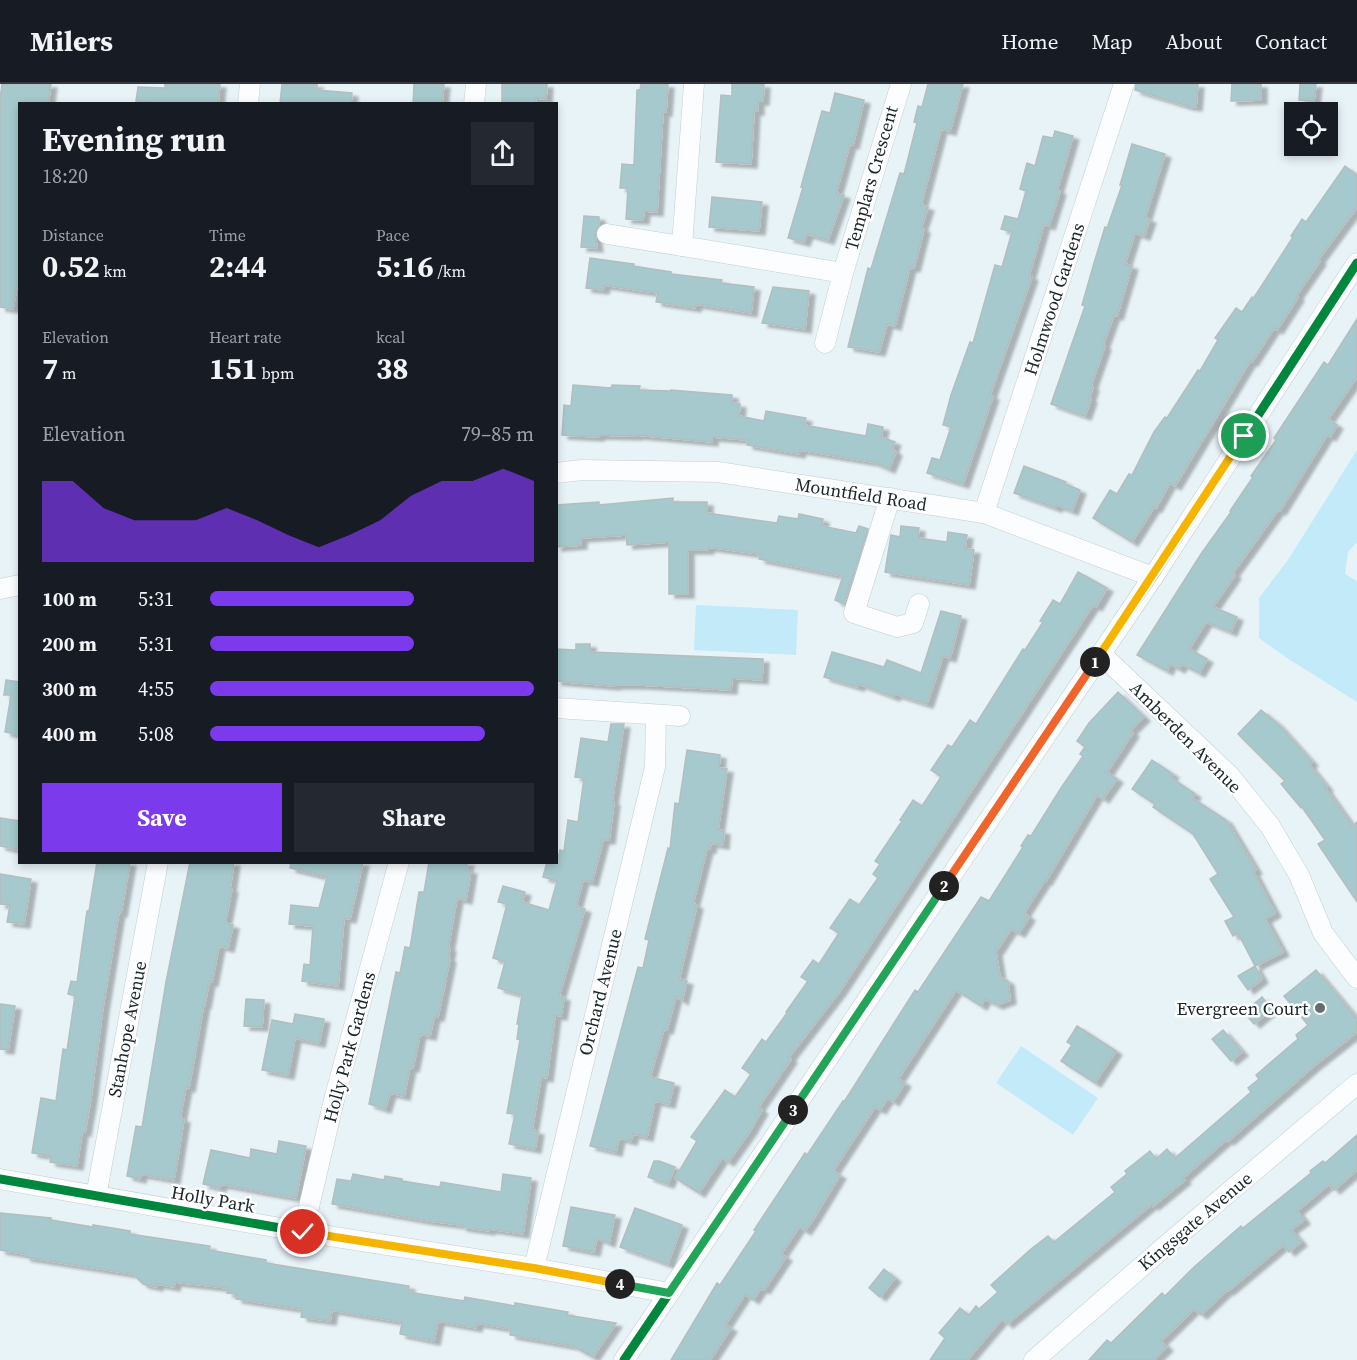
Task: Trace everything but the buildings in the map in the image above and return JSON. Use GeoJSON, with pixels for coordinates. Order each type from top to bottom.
{"type":"FeatureCollection","features":[{"type":"Feature","properties":{"kind":"street"},"geometry":{"type":"LineString","coordinates":[[248,102],[250,84]]}},
{"type":"Feature","properties":{"kind":"street"},"geometry":{"type":"LineString","coordinates":[[474,102],[476,84]]}},
{"type":"Feature","properties":{"kind":"street"},"geometry":{"type":"LineString","coordinates":[[682,246],[694,84]]}},
{"type":"Feature","properties":{"kind":"street","name":"Templars Crescent"},"geometry":{"type":"LineString","coordinates":[[825,343],[843,273],[901,84]]}},
{"type":"Feature","properties":{"kind":"street","name":"Holmwood Gardens"},"geometry":{"type":"LineString","coordinates":[[984,513],[1124,84]]}},
{"type":"Feature","properties":{"kind":"street","name":"Templars Crescent"},"geometry":{"type":"LineString","coordinates":[[607,234],[843,273]]}},
{"type":"Feature","properties":{"kind":"street"},"geometry":{"type":"LineString","coordinates":[[624,1360],[1153,577],[1357,263]]}},
{"type":"Feature","properties":{"kind":"street","name":"Mountfield Road"},"geometry":{"type":"LineString","coordinates":[[558,473],[582,470],[718,472],[984,513],[1153,577]]}},
{"type":"Feature","properties":{"kind":"street"},"geometry":{"type":"LineString","coordinates":[[891,498],[854,613],[897,627],[913,623],[919,604]]}},
{"type":"Feature","properties":{"kind":"street"},"geometry":{"type":"LineString","coordinates":[[0,590],[18,586]]}},
{"type":"Feature","properties":{"kind":"street","name":"Amberden Avenue"},"geometry":{"type":"LineString","coordinates":[[1101,654],[1230,776],[1270,826],[1299,875],[1323,933],[1357,978]]}},
{"type":"Feature","properties":{"kind":"street"},"geometry":{"type":"LineString","coordinates":[[558,708],[680,716]]}},
{"type":"Feature","properties":{"kind":"street","name":"Orchard Avenue"},"geometry":{"type":"LineString","coordinates":[[534,1268],[655,767],[656,715]]}},
{"type":"Feature","properties":{"kind":"street","name":"Stanhope Avenue"},"geometry":{"type":"LineString","coordinates":[[96,1196],[158,864]]}},
{"type":"Feature","properties":{"kind":"street","name":"Holly Park Gardens"},"geometry":{"type":"LineString","coordinates":[[303,1232],[335,1096],[398,864]]}},
{"type":"Feature","properties":{"kind":"street","name":"Kingsgate Avenue"},"geometry":{"type":"LineString","coordinates":[[1035,1360],[1045,1348],[1357,1084]]}},
{"type":"Feature","properties":{"kind":"street","name":"Holly Park"},"geometry":{"type":"LineString","coordinates":[[0,1179],[303,1232],[534,1268],[669,1293]]}},
{"type":"Feature","properties":{"kind":"shaded area"},"geometry":{"type":"Polygon","coordinates":[[[1357,450],[1357,542],[1348,552],[1345,574],[1357,581],[1357,702],[1259,638],[1259,598],[1288,560],[1357,450]]]}},
{"type":"Feature","properties":{"kind":"shaded area"},"geometry":{"type":"Polygon","coordinates":[[[696,605],[798,610],[796,655],[694,650],[696,605]]]}},
{"type":"Feature","properties":{"kind":"shaded area"},"geometry":{"type":"Polygon","coordinates":[[[1021,1046],[1098,1098],[1073,1135],[996,1083],[1021,1046]]]}},
{"type":"Feature","properties":{"kind":"cycle path"},"geometry":{"type":"LineString","coordinates":[[624,1360],[1153,577],[1357,263]]}},
{"type":"Feature","properties":{"kind":"cycle path"},"geometry":{"type":"LineString","coordinates":[[0,1179],[303,1232],[534,1268],[669,1293]]}},
{"type":"Feature","properties":{"kind":"place","name":"Evergreen Court"},"geometry":{"type":"Point","coordinates":[1320,1008]}},
{"type":"Feature","properties":{"kind":"route"},"geometry":{"type":"LineString","coordinates":[[303,1232],[534,1268],[669,1293],[1153,577],[1244,436]]}}]}
